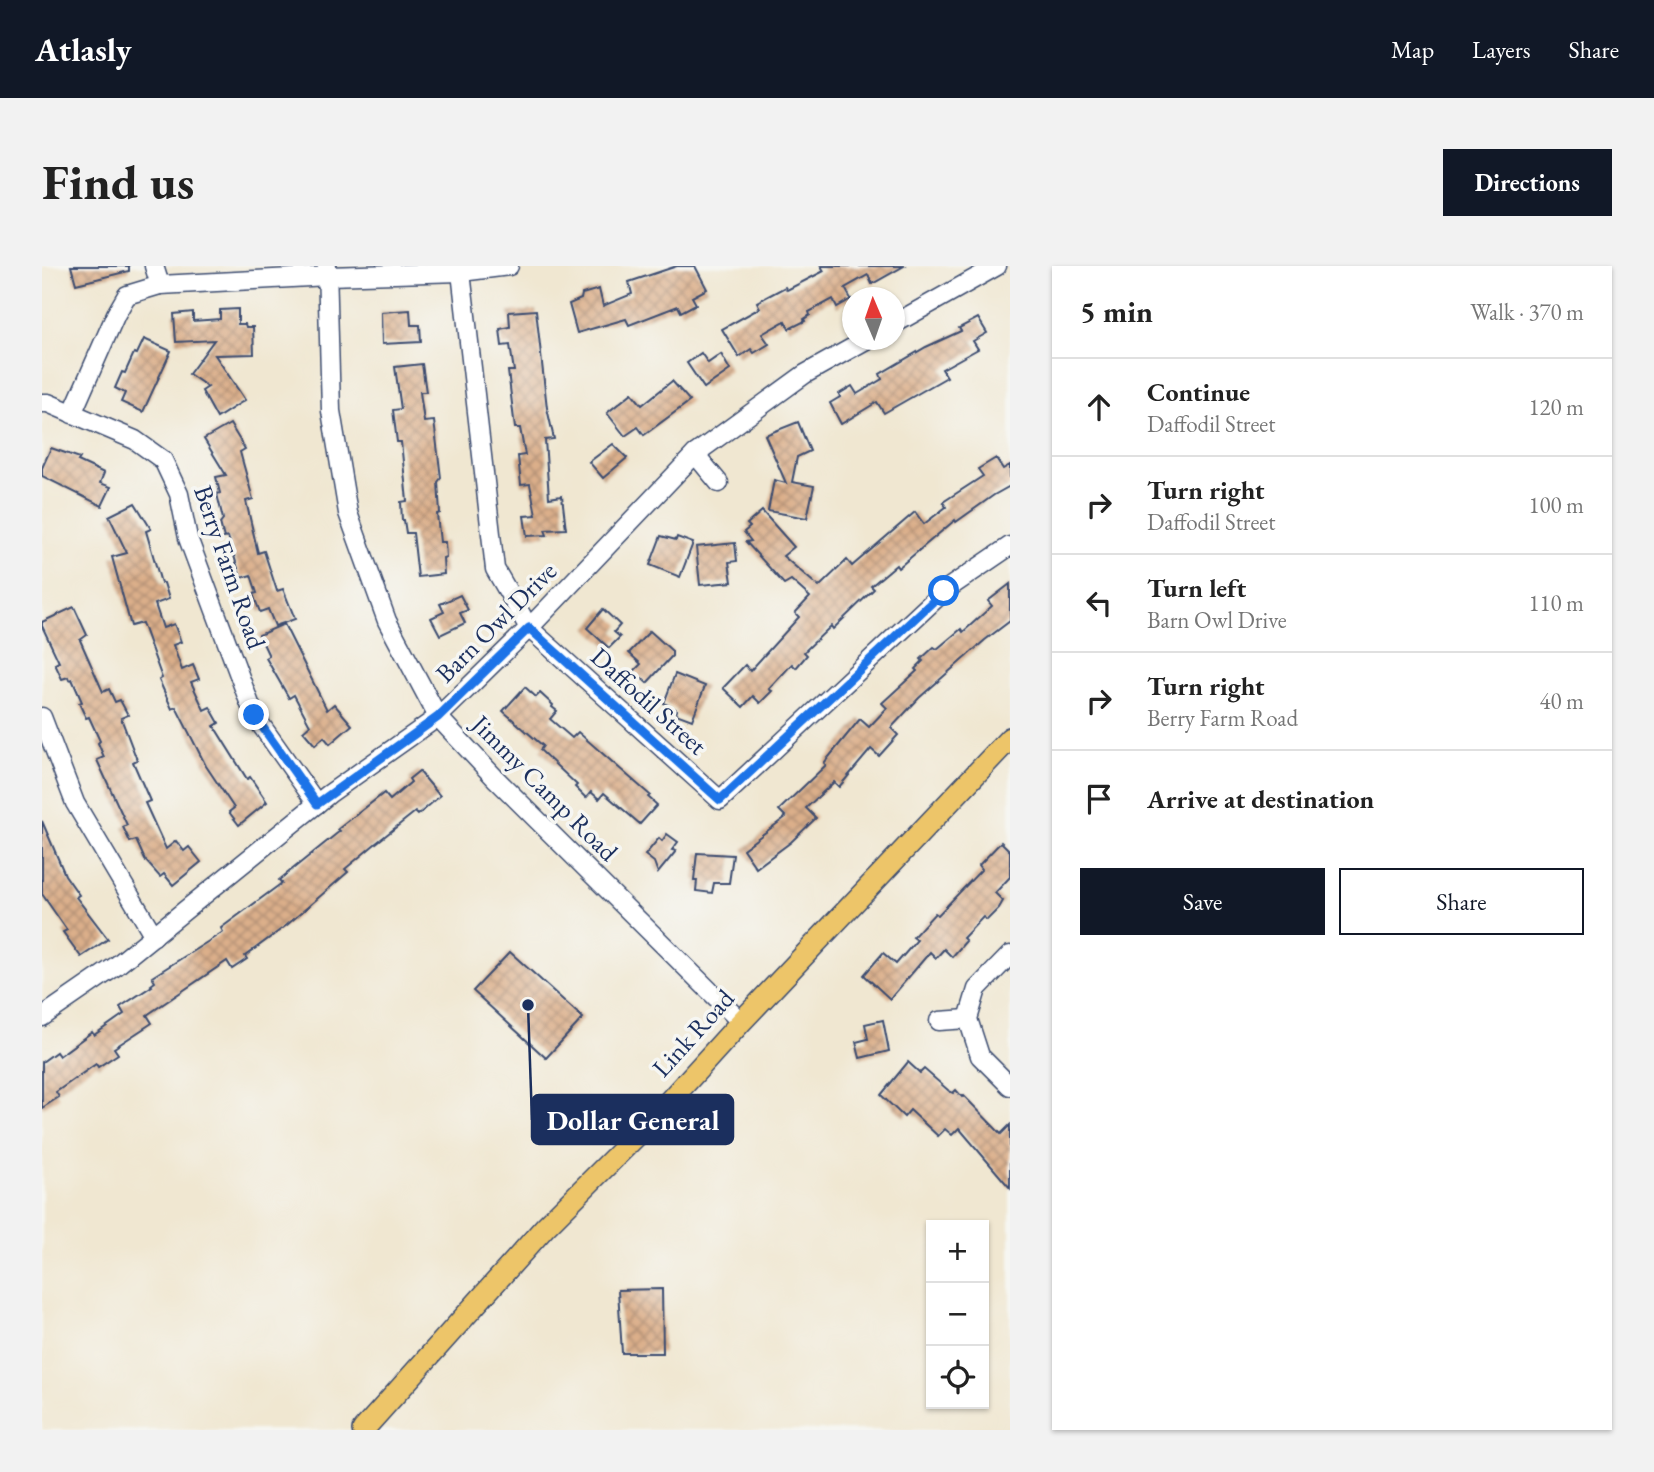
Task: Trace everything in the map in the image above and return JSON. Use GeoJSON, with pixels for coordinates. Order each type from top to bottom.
{"type":"FeatureCollection","features":[{"type":"Feature","properties":{"kind":"main road","name":"Link Road"},"geometry":{"type":"LineString","coordinates":[[363,1430],[545,1227],[653,1119],[741,1022],[1010,738]]}},
{"type":"Feature","properties":{"kind":"street"},"geometry":{"type":"LineString","coordinates":[[154,266],[160,285]]}},
{"type":"Feature","properties":{"kind":"street"},"geometry":{"type":"LineString","coordinates":[[72,414],[127,295],[160,285],[327,271],[461,272],[509,266]]}},
{"type":"Feature","properties":{"kind":"street"},"geometry":{"type":"LineString","coordinates":[[905,318],[997,266]]}},
{"type":"Feature","properties":{"kind":"street","name":"Jimmy Camp Road"},"geometry":{"type":"LineString","coordinates":[[327,271],[331,411],[348,513],[387,621],[438,717],[496,779],[741,1022]]}},
{"type":"Feature","properties":{"kind":"street","name":"Daffodil Street"},"geometry":{"type":"LineString","coordinates":[[461,272],[495,569],[529,628],[720,800],[944,591],[1010,547]]}},
{"type":"Feature","properties":{"kind":"street","name":"Barn Owl Drive"},"geometry":{"type":"LineString","coordinates":[[42,1017],[116,966],[317,804],[438,717],[529,628],[695,454],[804,374],[848,350]]}},
{"type":"Feature","properties":{"kind":"street","name":"Berry Farm Road"},"geometry":{"type":"LineString","coordinates":[[42,403],[48,403],[135,440],[163,460],[180,494],[188,538],[254,715],[317,804]]}},
{"type":"Feature","properties":{"kind":"street"},"geometry":{"type":"LineString","coordinates":[[695,454],[719,483]]}},
{"type":"Feature","properties":{"kind":"street"},"geometry":{"type":"LineString","coordinates":[[42,717],[75,803],[154,936]]}},
{"type":"Feature","properties":{"kind":"street"},"geometry":{"type":"LineString","coordinates":[[1010,956],[977,989],[968,1020],[980,1056],[1010,1086]]}},
{"type":"Feature","properties":{"kind":"street"},"geometry":{"type":"LineString","coordinates":[[939,1021],[968,1020]]}},
{"type":"Feature","properties":{"kind":"building"},"geometry":{"type":"Polygon","coordinates":[[[71,266],[129,266],[129,271],[76,284],[71,266]]]}},
{"type":"Feature","properties":{"kind":"building"},"geometry":{"type":"Polygon","coordinates":[[[677,266],[695,266],[707,289],[692,297],[696,304],[681,312],[678,306],[629,325],[626,319],[577,333],[569,304],[581,299],[582,294],[599,289],[603,306],[632,294],[629,282],[677,266]]]}},
{"type":"Feature","properties":{"kind":"building"},"geometry":{"type":"Polygon","coordinates":[[[821,266],[904,266],[872,284],[868,275],[842,287],[842,304],[837,307],[833,299],[809,312],[810,315],[805,321],[789,329],[785,321],[762,334],[769,344],[754,353],[751,349],[739,357],[722,329],[760,308],[757,302],[824,271],[821,266]]]}},
{"type":"Feature","properties":{"kind":"building"},"geometry":{"type":"Polygon","coordinates":[[[238,309],[238,324],[253,327],[254,354],[215,355],[245,400],[217,418],[202,391],[208,387],[189,374],[214,340],[176,342],[174,314],[193,312],[193,321],[220,319],[220,310],[238,309]]]}},
{"type":"Feature","properties":{"kind":"building"},"geometry":{"type":"Polygon","coordinates":[[[410,310],[411,325],[420,325],[421,342],[382,344],[381,312],[410,310]]]}},
{"type":"Feature","properties":{"kind":"building"},"geometry":{"type":"Polygon","coordinates":[[[536,310],[547,408],[554,439],[545,440],[549,498],[562,496],[566,529],[545,530],[547,535],[527,536],[524,516],[536,515],[530,484],[521,485],[518,456],[525,455],[520,428],[515,428],[508,371],[514,371],[510,345],[502,346],[500,329],[510,327],[509,312],[536,310]]]}},
{"type":"Feature","properties":{"kind":"building"},"geometry":{"type":"Polygon","coordinates":[[[978,318],[987,333],[973,341],[978,349],[942,369],[947,377],[884,413],[877,402],[841,424],[830,403],[840,397],[839,394],[852,386],[857,394],[882,379],[880,374],[926,347],[961,331],[959,328],[978,318]]]}},
{"type":"Feature","properties":{"kind":"building"},"geometry":{"type":"Polygon","coordinates":[[[144,339],[171,351],[143,412],[121,402],[125,393],[115,388],[122,372],[125,373],[144,339]]]}},
{"type":"Feature","properties":{"kind":"building"},"geometry":{"type":"Polygon","coordinates":[[[701,353],[708,363],[721,354],[730,370],[704,388],[687,363],[701,353]]]}},
{"type":"Feature","properties":{"kind":"building"},"geometry":{"type":"Polygon","coordinates":[[[422,364],[426,392],[420,392],[424,422],[434,421],[441,478],[438,482],[440,513],[437,514],[440,542],[445,542],[446,557],[443,558],[444,574],[418,577],[413,533],[406,533],[402,520],[401,502],[407,501],[401,442],[397,442],[393,410],[401,409],[395,367],[422,364]]]}},
{"type":"Feature","properties":{"kind":"building"},"geometry":{"type":"Polygon","coordinates":[[[672,381],[690,401],[644,435],[638,427],[625,436],[607,413],[632,393],[642,405],[672,381]]]}},
{"type":"Feature","properties":{"kind":"building"},"geometry":{"type":"Polygon","coordinates":[[[798,422],[810,451],[797,457],[792,482],[814,486],[807,518],[768,511],[774,480],[786,483],[765,435],[798,422]]]}},
{"type":"Feature","properties":{"kind":"building"},"geometry":{"type":"Polygon","coordinates":[[[230,424],[245,449],[240,452],[253,499],[246,501],[258,553],[264,551],[277,591],[283,589],[295,619],[275,626],[268,609],[260,612],[253,594],[257,593],[251,575],[241,578],[228,537],[224,538],[220,523],[223,519],[216,477],[226,475],[204,439],[230,424]]]}},
{"type":"Feature","properties":{"kind":"building"},"geometry":{"type":"Polygon","coordinates":[[[613,444],[627,458],[603,478],[589,462],[613,444]]]}},
{"type":"Feature","properties":{"kind":"building"},"geometry":{"type":"Polygon","coordinates":[[[51,448],[80,458],[78,461],[104,473],[100,483],[111,487],[102,506],[42,476],[42,468],[51,448]]]}},
{"type":"Feature","properties":{"kind":"building"},"geometry":{"type":"Polygon","coordinates":[[[996,458],[1003,469],[1010,465],[1010,486],[956,522],[955,520],[898,568],[896,565],[871,586],[874,589],[833,629],[831,626],[804,652],[807,655],[796,668],[792,664],[760,703],[753,696],[743,707],[723,688],[745,665],[750,671],[799,617],[795,613],[810,597],[791,580],[784,584],[746,542],[751,541],[744,532],[750,527],[747,524],[762,511],[794,547],[783,556],[819,587],[847,560],[852,566],[915,512],[924,524],[946,507],[943,502],[983,476],[978,469],[996,458]]]}},
{"type":"Feature","properties":{"kind":"building"},"geometry":{"type":"Polygon","coordinates":[[[135,503],[151,529],[146,531],[161,583],[164,583],[169,599],[155,604],[163,628],[174,624],[181,642],[173,645],[182,670],[193,665],[199,679],[191,682],[204,710],[210,707],[219,723],[214,726],[247,779],[250,777],[267,802],[239,825],[229,812],[234,808],[206,766],[176,707],[172,709],[159,680],[162,678],[142,623],[131,626],[112,557],[127,553],[109,516],[135,503]]]}},
{"type":"Feature","properties":{"kind":"building"},"geometry":{"type":"Polygon","coordinates":[[[661,536],[676,540],[677,537],[693,543],[680,577],[650,565],[661,536]]]}},
{"type":"Feature","properties":{"kind":"building"},"geometry":{"type":"Polygon","coordinates":[[[735,543],[737,561],[729,562],[732,582],[700,585],[696,547],[735,543]]]}},
{"type":"Feature","properties":{"kind":"building"},"geometry":{"type":"Polygon","coordinates":[[[1010,584],[1010,621],[919,698],[891,728],[898,735],[879,756],[871,749],[839,787],[834,782],[806,808],[816,818],[791,842],[756,868],[743,849],[786,817],[779,810],[826,765],[824,763],[860,719],[869,727],[887,708],[882,703],[917,671],[915,669],[923,661],[921,659],[961,629],[963,632],[992,606],[988,601],[1010,584]]]}},
{"type":"Feature","properties":{"kind":"building"},"geometry":{"type":"Polygon","coordinates":[[[460,595],[468,610],[460,613],[465,623],[440,635],[431,618],[444,612],[440,604],[460,595]]]}},
{"type":"Feature","properties":{"kind":"building"},"geometry":{"type":"Polygon","coordinates":[[[74,607],[87,635],[80,640],[103,692],[109,689],[115,702],[120,700],[128,715],[121,718],[137,760],[133,762],[150,801],[145,803],[166,849],[176,841],[184,851],[189,847],[201,862],[173,885],[164,874],[160,877],[145,860],[136,840],[130,842],[123,827],[127,825],[97,760],[104,757],[98,743],[100,741],[79,703],[82,702],[72,679],[62,679],[55,664],[59,662],[42,622],[74,607]]]}},
{"type":"Feature","properties":{"kind":"building"},"geometry":{"type":"Polygon","coordinates":[[[603,609],[620,625],[614,632],[620,637],[609,648],[587,628],[603,609]]]}},
{"type":"Feature","properties":{"kind":"building"},"geometry":{"type":"Polygon","coordinates":[[[284,624],[327,710],[334,704],[352,725],[330,744],[324,737],[315,745],[303,731],[310,725],[294,695],[289,698],[266,658],[269,656],[259,635],[284,624]]]}},
{"type":"Feature","properties":{"kind":"building"},"geometry":{"type":"Polygon","coordinates":[[[650,631],[672,651],[672,656],[647,683],[634,671],[641,664],[629,653],[650,631]]]}},
{"type":"Feature","properties":{"kind":"building"},"geometry":{"type":"Polygon","coordinates":[[[675,674],[705,686],[692,720],[676,714],[677,710],[664,703],[675,674]]]}},
{"type":"Feature","properties":{"kind":"building"},"geometry":{"type":"Polygon","coordinates":[[[525,687],[536,697],[540,693],[553,705],[557,711],[550,719],[572,738],[578,732],[650,795],[648,797],[657,805],[640,824],[604,793],[599,799],[591,792],[586,798],[575,787],[577,785],[540,750],[543,746],[503,711],[525,687]]]}},
{"type":"Feature","properties":{"kind":"building"},"geometry":{"type":"Polygon","coordinates":[[[419,771],[440,796],[418,815],[415,812],[345,869],[348,872],[287,925],[245,956],[247,959],[232,969],[227,961],[147,1015],[152,1023],[114,1048],[118,1054],[98,1067],[96,1064],[56,1092],[59,1097],[42,1108],[42,1062],[56,1052],[59,1056],[92,1032],[94,1035],[124,1014],[120,1007],[152,986],[155,982],[152,977],[223,932],[221,928],[282,883],[279,880],[340,831],[338,829],[384,793],[390,800],[411,782],[409,779],[419,771]]]}},
{"type":"Feature","properties":{"kind":"building"},"geometry":{"type":"Polygon","coordinates":[[[42,821],[65,875],[79,895],[76,897],[108,939],[81,957],[63,932],[67,930],[42,894],[42,821]]]}},
{"type":"Feature","properties":{"kind":"building"},"geometry":{"type":"Polygon","coordinates":[[[667,834],[678,842],[672,850],[676,851],[658,873],[654,862],[645,855],[659,838],[662,841],[667,834]]]}},
{"type":"Feature","properties":{"kind":"building"},"geometry":{"type":"Polygon","coordinates":[[[1001,842],[1010,851],[1010,877],[995,893],[1003,901],[999,908],[987,920],[983,917],[963,938],[966,941],[952,957],[944,949],[936,958],[930,952],[890,999],[864,975],[883,953],[896,964],[917,940],[913,937],[982,869],[979,865],[1001,842]]]}},
{"type":"Feature","properties":{"kind":"building"},"geometry":{"type":"Polygon","coordinates":[[[697,853],[733,855],[729,883],[714,883],[712,893],[696,891],[697,880],[694,880],[697,853]]]}},
{"type":"Feature","properties":{"kind":"building"},"geometry":{"type":"Polygon","coordinates":[[[510,952],[583,1018],[546,1058],[473,991],[510,952]]]}},
{"type":"Feature","properties":{"kind":"building"},"geometry":{"type":"Polygon","coordinates":[[[883,1020],[889,1051],[860,1058],[856,1042],[868,1039],[865,1024],[883,1020]]]}},
{"type":"Feature","properties":{"kind":"building"},"geometry":{"type":"Polygon","coordinates":[[[908,1062],[920,1073],[924,1069],[949,1091],[953,1093],[956,1090],[964,1096],[1001,1134],[1010,1125],[1010,1188],[959,1128],[952,1135],[945,1129],[938,1136],[910,1110],[904,1117],[881,1095],[908,1062]]]}},
{"type":"Feature","properties":{"kind":"building"},"geometry":{"type":"Polygon","coordinates":[[[662,1289],[663,1353],[622,1353],[618,1290],[662,1289]]]}},
{"type":"Feature","properties":{"kind":"place","name":"Dollar General"},"geometry":{"type":"Point","coordinates":[528,1005]}},
{"type":"Feature","properties":{"kind":"route"},"geometry":{"type":"LineString","coordinates":[[254,715],[317,804],[438,717],[529,628],[720,800],[944,591]]}}]}
